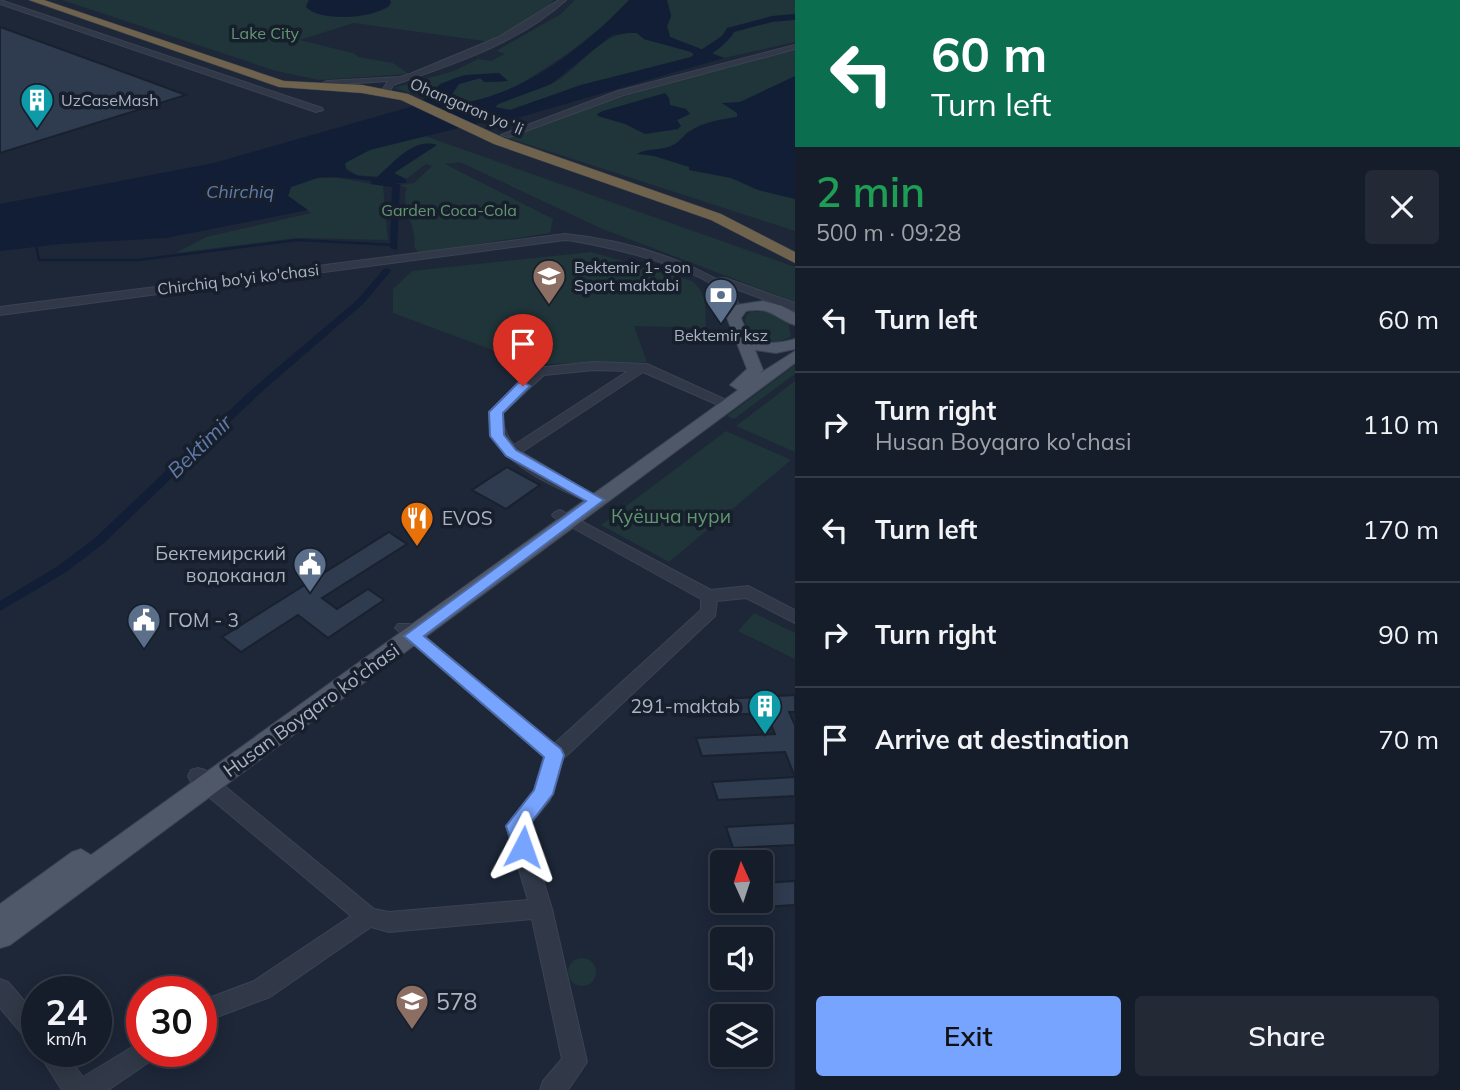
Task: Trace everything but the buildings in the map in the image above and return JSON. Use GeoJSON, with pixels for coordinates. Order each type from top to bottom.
{"type":"FeatureCollection","features":[{"type":"Feature","properties":{"kind":"highway","name":"Ohangaron yoʻli"},"geometry":{"type":"LineString","coordinates":[[34,0],[282,84],[362,89],[413,99]]}},
{"type":"Feature","properties":{"kind":"highway","name":"Ohangaron yoʻli"},"geometry":{"type":"LineString","coordinates":[[48,0],[288,81],[387,89],[526,151],[705,213],[795,258]]}},
{"type":"Feature","properties":{"kind":"highway","name":"Ohangaron yoʻli"},"geometry":{"type":"LineString","coordinates":[[475,127],[698,205],[795,250]]}},
{"type":"Feature","properties":{"kind":"main road"},"geometry":{"type":"LineString","coordinates":[[735,314],[741,308],[754,305],[791,310],[795,321]]}},
{"type":"Feature","properties":{"kind":"main road","name":"Husan Boyqaro ko'chasi"},"geometry":{"type":"LineString","coordinates":[[722,402],[755,370],[736,327],[735,314]]}},
{"type":"Feature","properties":{"kind":"main road","name":"Husan Boyqaro ko'chasi"},"geometry":{"type":"LineString","coordinates":[[743,338],[756,345],[794,352]]}},
{"type":"Feature","properties":{"kind":"main road","name":"Husan Boyqaro ko'chasi"},"geometry":{"type":"LineString","coordinates":[[0,919],[203,780],[794,352]]}},
{"type":"Feature","properties":{"kind":"main road","name":"Husan Boyqaro ko'chasi"},"geometry":{"type":"LineString","coordinates":[[0,936],[203,780]]}},
{"type":"Feature","properties":{"kind":"street"},"geometry":{"type":"LineString","coordinates":[[387,89],[390,83],[437,69],[509,36],[563,0]]}},
{"type":"Feature","properties":{"kind":"street"},"geometry":{"type":"LineString","coordinates":[[0,2],[319,110]]}},
{"type":"Feature","properties":{"kind":"street"},"geometry":{"type":"LineString","coordinates":[[506,135],[621,93],[795,47]]}},
{"type":"Feature","properties":{"kind":"street"},"geometry":{"type":"LineString","coordinates":[[327,83],[410,77]]}},
{"type":"Feature","properties":{"kind":"street","name":"Chirchiq bo'yi ko'chasi"},"geometry":{"type":"LineString","coordinates":[[475,248],[555,234],[599,238],[667,259],[791,310]]}},
{"type":"Feature","properties":{"kind":"street","name":"Chirchiq bo'yi ko'chasi"},"geometry":{"type":"LineString","coordinates":[[0,311],[557,237],[601,242],[645,254],[718,283],[732,297],[735,314]]}},
{"type":"Feature","properties":{"kind":"street"},"geometry":{"type":"LineString","coordinates":[[591,498],[511,453],[497,436],[496,412],[540,371],[594,366],[642,367],[722,402]]}},
{"type":"Feature","properties":{"kind":"street"},"geometry":{"type":"LineString","coordinates":[[511,453],[642,367]]}},
{"type":"Feature","properties":{"kind":"street"},"geometry":{"type":"LineString","coordinates":[[565,517],[709,596],[748,592],[795,617]]}},
{"type":"Feature","properties":{"kind":"street"},"geometry":{"type":"LineString","coordinates":[[552,1090],[575,1062],[541,909],[516,826],[543,794],[554,755],[709,612],[709,596]]}},
{"type":"Feature","properties":{"kind":"street"},"geometry":{"type":"LineString","coordinates":[[408,632],[554,755]]}},
{"type":"Feature","properties":{"kind":"street"},"geometry":{"type":"LineString","coordinates":[[203,780],[368,917],[389,922],[541,909]]}},
{"type":"Feature","properties":{"kind":"street"},"geometry":{"type":"LineString","coordinates":[[217,1006],[262,989],[368,917]]}},
{"type":"Feature","properties":{"kind":"street"},"geometry":{"type":"LineString","coordinates":[[0,990],[21,1015]]}},
{"type":"Feature","properties":{"kind":"street"},"geometry":{"type":"LineString","coordinates":[[86,1090],[126,1063]]}},
{"type":"Feature","properties":{"kind":"street"},"geometry":{"type":"LineString","coordinates":[[61,1067],[77,1090]]}},
{"type":"Feature","properties":{"kind":"green space","name":"Lake City"},"geometry":{"type":"Polygon","coordinates":[[[62,0],[309,0],[306,6],[312,12],[341,17],[372,14],[390,6],[390,0],[554,0],[543,11],[491,42],[354,23],[299,40],[353,53],[359,57],[393,63],[409,74],[319,80],[276,71],[62,0]]]}},
{"type":"Feature","properties":{"kind":"green space"},"geometry":{"type":"Polygon","coordinates":[[[575,0],[629,0],[606,24],[567,54],[507,93],[459,105],[439,103],[446,100],[459,84],[481,78],[485,82],[504,82],[472,75],[453,78],[427,98],[394,88],[454,71],[478,59],[491,61],[505,54],[496,51],[561,14],[575,0]]]}},
{"type":"Feature","properties":{"kind":"green space"},"geometry":{"type":"Polygon","coordinates":[[[667,0],[795,0],[795,42],[724,58],[670,37],[667,26],[671,16],[667,0]]]}},
{"type":"Feature","properties":{"kind":"green space"},"geometry":{"type":"Polygon","coordinates":[[[637,33],[644,39],[692,52],[696,57],[581,85],[510,110],[495,107],[553,83],[609,39],[637,33]]]}},
{"type":"Feature","properties":{"kind":"green space"},"geometry":{"type":"Polygon","coordinates":[[[795,48],[795,231],[508,138],[650,88],[795,48]]]}},
{"type":"Feature","properties":{"kind":"green space","name":"Garden Coca-Cola"},"geometry":{"type":"Polygon","coordinates":[[[425,136],[795,267],[795,302],[600,228],[460,162],[445,164],[553,219],[550,233],[419,253],[414,247],[415,240],[405,202],[407,188],[400,185],[414,183],[432,166],[426,164],[406,179],[393,173],[436,145],[419,145],[411,149],[377,177],[355,175],[344,166],[357,154],[425,136]]]}},
{"type":"Feature","properties":{"kind":"green space"},"geometry":{"type":"Polygon","coordinates":[[[318,178],[339,178],[383,186],[388,240],[297,238],[176,253],[206,237],[311,213],[288,196],[291,187],[318,178]]]}},
{"type":"Feature","properties":{"kind":"green space","name":"Bektemir 1- son Sport maktabi"},"geometry":{"type":"Polygon","coordinates":[[[591,252],[692,281],[703,296],[706,328],[634,326],[647,362],[539,364],[498,352],[393,313],[393,289],[412,271],[591,252]]]}},
{"type":"Feature","properties":{"kind":"green space"},"geometry":{"type":"Polygon","coordinates":[[[752,311],[771,312],[788,321],[791,337],[778,342],[754,338],[745,323],[746,315],[752,311]]]}},
{"type":"Feature","properties":{"kind":"green space"},"geometry":{"type":"Polygon","coordinates":[[[795,365],[795,374],[734,419],[727,416],[795,365]]]}},
{"type":"Feature","properties":{"kind":"green space"},"geometry":{"type":"Polygon","coordinates":[[[795,381],[795,452],[736,426],[795,381]]]}},
{"type":"Feature","properties":{"kind":"green space","name":"Куёшча нури"},"geometry":{"type":"Polygon","coordinates":[[[726,431],[791,460],[669,562],[601,525],[726,431]]]}},
{"type":"Feature","properties":{"kind":"green space"},"geometry":{"type":"Polygon","coordinates":[[[754,613],[795,633],[795,659],[738,631],[754,613]]]}},
{"type":"Feature","properties":{"kind":"green space"},"geometry":{"type":"Polygon","coordinates":[[[582,958],[592,962],[596,972],[592,982],[582,986],[572,982],[568,972],[572,962],[582,958]]]}},
{"type":"Feature","properties":{"kind":"water"},"geometry":{"type":"Polygon","coordinates":[[[309,0],[390,0],[391,3],[362,15],[335,17],[313,12],[306,7],[309,0]]]}},
{"type":"Feature","properties":{"kind":"water","name":"Chirchiq"},"geometry":{"type":"Polygon","coordinates":[[[629,0],[667,0],[671,16],[667,26],[670,37],[724,58],[517,118],[479,123],[370,150],[345,163],[346,170],[359,176],[377,177],[412,148],[437,145],[394,173],[406,179],[406,183],[327,177],[291,187],[288,196],[308,210],[166,238],[61,244],[0,251],[0,204],[214,163],[410,107],[427,98],[440,84],[465,75],[499,73],[508,81],[484,82],[480,78],[459,84],[451,96],[440,104],[454,105],[499,93],[559,61],[596,32],[629,0]],[[637,33],[612,35],[551,84],[495,107],[510,110],[581,85],[695,56],[691,52],[644,39],[637,33]]]}},
{"type":"Feature","properties":{"kind":"water"},"geometry":{"type":"Polygon","coordinates":[[[795,76],[795,199],[758,190],[731,178],[689,170],[689,167],[654,156],[637,154],[673,145],[701,125],[737,117],[737,113],[722,103],[740,102],[795,76]]]}},
{"type":"Feature","properties":{"kind":"water"},"geometry":{"type":"Polygon","coordinates":[[[665,93],[670,105],[686,109],[690,114],[677,120],[681,126],[678,129],[645,134],[597,114],[603,111],[665,93]]]}},
{"type":"Feature","properties":{"kind":"waterway"},"geometry":{"type":"LineString","coordinates":[[685,64],[699,58],[726,38],[730,30],[772,19],[795,17]]}},
{"type":"Feature","properties":{"kind":"waterway","name":"Bektimir"},"geometry":{"type":"LineString","coordinates":[[374,182],[396,185],[394,248]]}},
{"type":"Feature","properties":{"kind":"waterway"},"geometry":{"type":"LineString","coordinates":[[36,245],[39,260],[138,260],[297,240],[395,245]]}},
{"type":"Feature","properties":{"kind":"waterway","name":"Bektimir"},"geometry":{"type":"LineString","coordinates":[[0,607],[62,569],[99,541],[254,393],[360,302],[387,271]]}},
{"type":"Feature","properties":{"kind":"place","name":"UzCaseMash"},"geometry":{"type":"Point","coordinates":[37,130]}},
{"type":"Feature","properties":{"kind":"place","name":"Bektemir 1- son Sport maktabi"},"geometry":{"type":"Point","coordinates":[549,306]}},
{"type":"Feature","properties":{"kind":"place","name":"Bektemir ksz"},"geometry":{"type":"Point","coordinates":[721,325]}},
{"type":"Feature","properties":{"kind":"place","name":"EVOS"},"geometry":{"type":"Point","coordinates":[417,548]}},
{"type":"Feature","properties":{"kind":"place","name":"Бектемирский водоканал"},"geometry":{"type":"Point","coordinates":[310,594]}},
{"type":"Feature","properties":{"kind":"place","name":"ГОМ - 3"},"geometry":{"type":"Point","coordinates":[144,650]}},
{"type":"Feature","properties":{"kind":"place","name":"291-maktab"},"geometry":{"type":"Point","coordinates":[765,736]}},
{"type":"Feature","properties":{"kind":"place","name":"578"},"geometry":{"type":"Point","coordinates":[412,1031]}},
{"type":"Feature","properties":{"kind":"route"},"geometry":{"type":"LineString","coordinates":[[523,386],[496,412],[494,419],[497,436],[511,453],[596,500],[413,636],[554,755],[543,794],[516,826],[523,847]]}}]}
